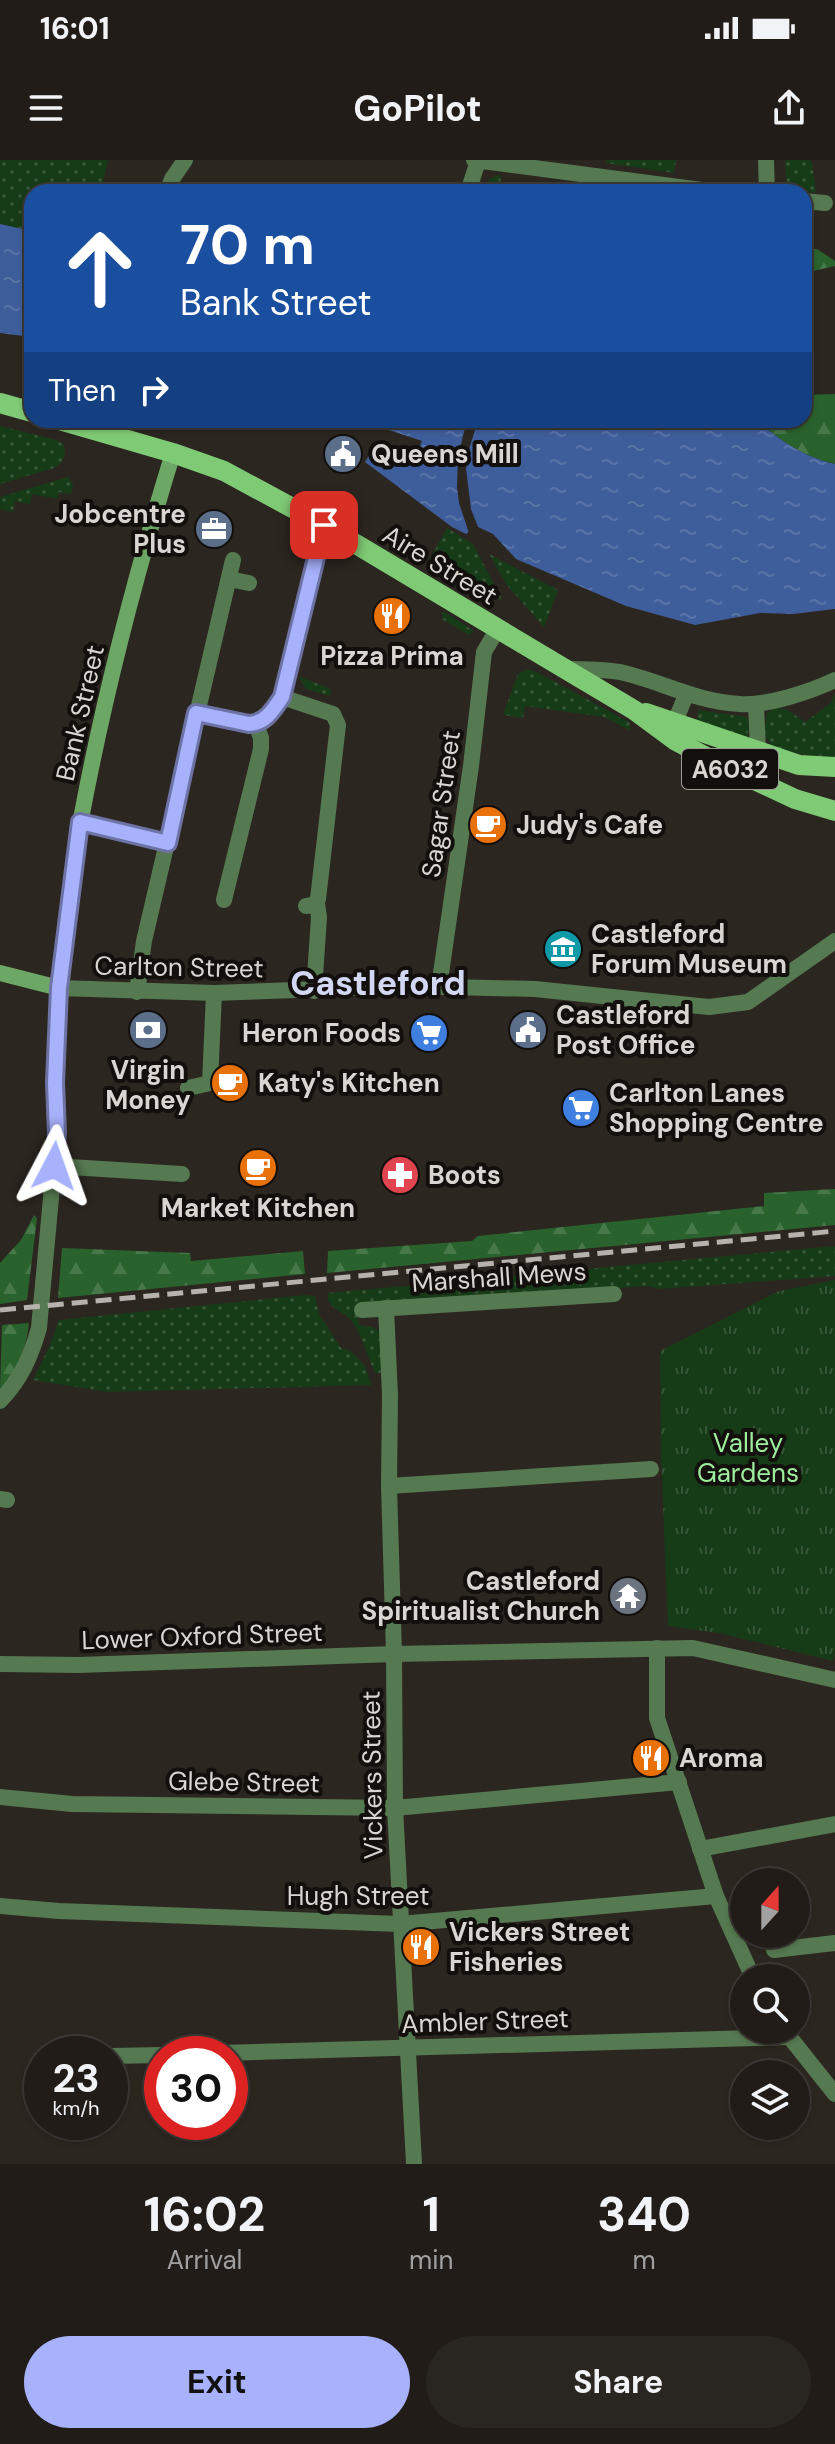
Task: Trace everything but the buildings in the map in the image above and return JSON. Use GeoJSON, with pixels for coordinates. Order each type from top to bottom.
{"type":"FeatureCollection","features":[{"type":"Feature","properties":{"kind":"main road"},"geometry":{"type":"LineString","coordinates":[[0,403],[24,410]]}},
{"type":"Feature","properties":{"kind":"main road","name":"A6032"},"geometry":{"type":"LineString","coordinates":[[87,428],[173,453]]}},
{"type":"Feature","properties":{"kind":"main road","name":"Aire Street"},"geometry":{"type":"LineString","coordinates":[[173,453],[224,471],[324,525],[563,669],[673,729],[718,763],[785,795],[835,811]]}},
{"type":"Feature","properties":{"kind":"main road","name":"Aire Street"},"geometry":{"type":"LineString","coordinates":[[673,729],[810,767],[835,767]]}},
{"type":"Feature","properties":{"kind":"street"},"geometry":{"type":"LineString","coordinates":[[170,184],[185,160]]}},
{"type":"Feature","properties":{"kind":"street"},"geometry":{"type":"LineString","coordinates":[[470,184],[476,160],[657,184]]}},
{"type":"Feature","properties":{"kind":"street"},"geometry":{"type":"LineString","coordinates":[[766,160],[767,184]]}},
{"type":"Feature","properties":{"kind":"street"},"geometry":{"type":"LineString","coordinates":[[812,202],[825,203]]}},
{"type":"Feature","properties":{"kind":"street","name":"Bank Street"},"geometry":{"type":"LineString","coordinates":[[59,988],[80,822],[139,565],[173,453]]}},
{"type":"Feature","properties":{"kind":"street"},"geometry":{"type":"LineString","coordinates":[[196,713],[256,724],[269,715],[282,697],[324,525]]}},
{"type":"Feature","properties":{"kind":"street"},"geometry":{"type":"LineString","coordinates":[[137,992],[144,941],[233,560]]}},
{"type":"Feature","properties":{"kind":"street"},"geometry":{"type":"LineString","coordinates":[[229,579],[249,583]]}},
{"type":"Feature","properties":{"kind":"street","name":"Sagar Street"},"geometry":{"type":"LineString","coordinates":[[439,987],[484,652],[497,630]]}},
{"type":"Feature","properties":{"kind":"street"},"geometry":{"type":"LineString","coordinates":[[563,669],[621,673],[686,695],[739,704],[756,704],[791,696],[835,680]]}},
{"type":"Feature","properties":{"kind":"street"},"geometry":{"type":"LineString","coordinates":[[673,729],[686,695]]}},
{"type":"Feature","properties":{"kind":"street"},"geometry":{"type":"LineString","coordinates":[[282,697],[333,714],[338,719],[312,905],[319,917],[314,991]]}},
{"type":"Feature","properties":{"kind":"street"},"geometry":{"type":"LineString","coordinates":[[756,704],[758,751]]}},
{"type":"Feature","properties":{"kind":"street"},"geometry":{"type":"LineString","coordinates":[[224,900],[261,749],[256,724]]}},
{"type":"Feature","properties":{"kind":"street"},"geometry":{"type":"LineString","coordinates":[[80,822],[168,843]]}},
{"type":"Feature","properties":{"kind":"street","name":"Carlton Street"},"geometry":{"type":"LineString","coordinates":[[0,973],[59,988],[137,992],[439,987],[535,989],[709,1007],[748,1002],[831,946]]}},
{"type":"Feature","properties":{"kind":"street"},"geometry":{"type":"LineString","coordinates":[[0,1401],[19,1380],[39,1328],[57,1133],[55,1083],[59,988]]}},
{"type":"Feature","properties":{"kind":"street"},"geometry":{"type":"LineString","coordinates":[[188,1088],[210,1083],[214,993]]}},
{"type":"Feature","properties":{"kind":"street"},"geometry":{"type":"LineString","coordinates":[[54,1166],[182,1174]]}},
{"type":"Feature","properties":{"kind":"street","name":"Marshall Mews"},"geometry":{"type":"LineString","coordinates":[[362,1310],[614,1294]]}},
{"type":"Feature","properties":{"kind":"street","name":"Marshall Mews"},"geometry":{"type":"LineString","coordinates":[[386,1308],[390,1384]]}},
{"type":"Feature","properties":{"kind":"street","name":"Vickers Street"},"geometry":{"type":"LineString","coordinates":[[390,1384],[395,1808],[414,2164]]}},
{"type":"Feature","properties":{"kind":"street"},"geometry":{"type":"LineString","coordinates":[[389,1486],[651,1469]]}},
{"type":"Feature","properties":{"kind":"street"},"geometry":{"type":"LineString","coordinates":[[657,1648],[657,1718],[716,1896],[747,1964]]}},
{"type":"Feature","properties":{"kind":"street","name":"Lower Oxford Street"},"geometry":{"type":"LineString","coordinates":[[0,1664],[693,1648],[835,1680]]}},
{"type":"Feature","properties":{"kind":"street","name":"Glebe Street"},"geometry":{"type":"LineString","coordinates":[[0,1797],[72,1804],[395,1808],[679,1782]]}},
{"type":"Feature","properties":{"kind":"street"},"geometry":{"type":"LineString","coordinates":[[700,1849],[835,1824]]}},
{"type":"Feature","properties":{"kind":"street","name":"Hugh Street"},"geometry":{"type":"LineString","coordinates":[[0,1906],[400,1924],[716,1896]]}},
{"type":"Feature","properties":{"kind":"street"},"geometry":{"type":"LineString","coordinates":[[774,1950],[835,1943]]}},
{"type":"Feature","properties":{"kind":"street","name":"Ambler Street"},"geometry":{"type":"LineString","coordinates":[[248,2052],[730,2035]]}},
{"type":"Feature","properties":{"kind":"street"},"geometry":{"type":"LineString","coordinates":[[795,2044],[835,2094]]}},
{"type":"Feature","properties":{"kind":"green space"},"geometry":{"type":"Polygon","coordinates":[[[0,160],[108,160],[103,184],[24,184],[24,229],[0,224],[0,160]]]}},
{"type":"Feature","properties":{"kind":"green space"},"geometry":{"type":"Polygon","coordinates":[[[607,160],[676,160],[674,173],[606,163],[607,160]]]}},
{"type":"Feature","properties":{"kind":"green space"},"geometry":{"type":"Polygon","coordinates":[[[785,160],[812,162],[816,193],[812,192],[812,184],[787,184],[785,160]]]}},
{"type":"Feature","properties":{"kind":"green space"},"geometry":{"type":"Polygon","coordinates":[[[500,174],[501,184],[486,184],[500,174]]]}},
{"type":"Feature","properties":{"kind":"green space"},"geometry":{"type":"Polygon","coordinates":[[[812,249],[835,261],[835,266],[812,271],[812,249]]]}},
{"type":"Feature","properties":{"kind":"green space"},"geometry":{"type":"Polygon","coordinates":[[[835,394],[835,464],[793,447],[766,428],[812,428],[812,395],[835,394]]]}},
{"type":"Feature","properties":{"kind":"green space"},"geometry":{"type":"Polygon","coordinates":[[[0,426],[57,440],[64,445],[64,458],[54,468],[0,484],[0,426]]]}},
{"type":"Feature","properties":{"kind":"green space"},"geometry":{"type":"Polygon","coordinates":[[[68,477],[73,484],[71,494],[59,492],[57,499],[32,494],[30,504],[15,501],[13,512],[0,509],[0,497],[68,477]]]}},
{"type":"Feature","properties":{"kind":"green space"},"geometry":{"type":"Polygon","coordinates":[[[447,528],[473,544],[503,601],[426,566],[447,528]]]}},
{"type":"Feature","properties":{"kind":"green space"},"geometry":{"type":"Polygon","coordinates":[[[489,554],[558,590],[544,627],[506,584],[489,554]]]}},
{"type":"Feature","properties":{"kind":"green space"},"geometry":{"type":"Polygon","coordinates":[[[442,612],[474,631],[469,635],[442,619],[442,612]]]}},
{"type":"Feature","properties":{"kind":"green space"},"geometry":{"type":"Polygon","coordinates":[[[527,669],[629,722],[631,731],[604,717],[525,706],[523,718],[503,715],[518,674],[527,669]]]}},
{"type":"Feature","properties":{"kind":"green space"},"geometry":{"type":"Polygon","coordinates":[[[298,676],[331,689],[330,696],[306,689],[298,676]]]}},
{"type":"Feature","properties":{"kind":"green space"},"geometry":{"type":"Polygon","coordinates":[[[835,692],[835,757],[819,758],[773,748],[764,734],[767,713],[775,708],[786,709],[805,722],[831,703],[835,692]]]}},
{"type":"Feature","properties":{"kind":"green space"},"geometry":{"type":"Polygon","coordinates":[[[698,710],[747,717],[747,741],[697,720],[698,710]]]}},
{"type":"Feature","properties":{"kind":"green space"},"geometry":{"type":"Polygon","coordinates":[[[835,1189],[835,1225],[327,1273],[328,1251],[472,1241],[478,1236],[764,1206],[764,1193],[835,1189]]]}},
{"type":"Feature","properties":{"kind":"green space"},"geometry":{"type":"Polygon","coordinates":[[[34,1215],[37,1218],[27,1300],[0,1304],[0,1263],[21,1240],[34,1215]]]}},
{"type":"Feature","properties":{"kind":"green space"},"geometry":{"type":"Polygon","coordinates":[[[835,1246],[835,1276],[357,1307],[359,1325],[373,1327],[382,1334],[383,1373],[375,1373],[352,1322],[328,1300],[328,1293],[835,1246]]]}},
{"type":"Feature","properties":{"kind":"green space"},"geometry":{"type":"Polygon","coordinates":[[[62,1248],[190,1253],[191,1261],[303,1251],[305,1274],[58,1298],[62,1248]]]}},
{"type":"Feature","properties":{"kind":"green space","name":"Valley Gardens"},"geometry":{"type":"Polygon","coordinates":[[[835,1280],[833,1661],[719,1633],[668,1626],[660,1351],[779,1291],[835,1280]]]}},
{"type":"Feature","properties":{"kind":"green space"},"geometry":{"type":"Polygon","coordinates":[[[315,1296],[319,1314],[341,1348],[351,1351],[364,1365],[372,1385],[108,1392],[33,1380],[59,1320],[315,1296]]]}},
{"type":"Feature","properties":{"kind":"green space"},"geometry":{"type":"Polygon","coordinates":[[[29,1323],[20,1359],[0,1390],[2,1325],[29,1323]]]}},
{"type":"Feature","properties":{"kind":"water"},"geometry":{"type":"Polygon","coordinates":[[[0,224],[24,229],[24,336],[0,333],[0,224]]]}},
{"type":"Feature","properties":{"kind":"water"},"geometry":{"type":"Polygon","coordinates":[[[383,428],[766,428],[793,447],[835,464],[835,609],[793,614],[760,613],[695,625],[626,606],[516,559],[493,534],[476,526],[466,534],[452,527],[365,462],[374,448],[415,458],[422,441],[383,428]]]}},
{"type":"Feature","properties":{"kind":"pier"},"geometry":{"type":"Polygon","coordinates":[[[465,428],[476,428],[466,469],[471,509],[480,532],[477,530],[470,536],[459,503],[458,456],[465,428]]]}},
{"type":"Feature","properties":{"kind":"railway"},"geometry":{"type":"LineString","coordinates":[[0,1310],[835,1231]]}},
{"type":"Feature","properties":{"kind":"place","name":"Queens Mill"},"geometry":{"type":"Point","coordinates":[343,454]}},
{"type":"Feature","properties":{"kind":"place","name":"Jobcentre Plus"},"geometry":{"type":"Point","coordinates":[214,529]}},
{"type":"Feature","properties":{"kind":"place","name":"Pizza Prima"},"geometry":{"type":"Point","coordinates":[392,616]}},
{"type":"Feature","properties":{"kind":"place","name":"Judy's Cafe"},"geometry":{"type":"Point","coordinates":[488,825]}},
{"type":"Feature","properties":{"kind":"place","name":"Castleford Forum Museum"},"geometry":{"type":"Point","coordinates":[563,949]}},
{"type":"Feature","properties":{"kind":"place","name":"Virgin Money"},"geometry":{"type":"Point","coordinates":[148,1030]}},
{"type":"Feature","properties":{"kind":"place","name":"Castleford Post Office"},"geometry":{"type":"Point","coordinates":[528,1030]}},
{"type":"Feature","properties":{"kind":"place","name":"Heron Foods"},"geometry":{"type":"Point","coordinates":[429,1033]}},
{"type":"Feature","properties":{"kind":"place","name":"Katy's Kitchen"},"geometry":{"type":"Point","coordinates":[230,1083]}},
{"type":"Feature","properties":{"kind":"place","name":"Carlton Lanes Shopping Centre"},"geometry":{"type":"Point","coordinates":[581,1108]}},
{"type":"Feature","properties":{"kind":"place","name":"Market Kitchen"},"geometry":{"type":"Point","coordinates":[258,1168]}},
{"type":"Feature","properties":{"kind":"place","name":"Boots"},"geometry":{"type":"Point","coordinates":[400,1175]}},
{"type":"Feature","properties":{"kind":"place","name":"Castleford Spiritualist Church"},"geometry":{"type":"Point","coordinates":[628,1596]}},
{"type":"Feature","properties":{"kind":"place","name":"Aroma"},"geometry":{"type":"Point","coordinates":[651,1758]}},
{"type":"Feature","properties":{"kind":"place","name":"Vickers Street Fisheries"},"geometry":{"type":"Point","coordinates":[421,1947]}},
{"type":"Feature","properties":{"kind":"district","name":"Castleford"},"geometry":{"type":"Point","coordinates":[378,983]}},
{"type":"Feature","properties":{"kind":"route"},"geometry":{"type":"LineString","coordinates":[[54,1166],[59,988],[80,822],[168,843],[196,713],[256,724],[269,715],[282,697],[324,525]]}}]}
